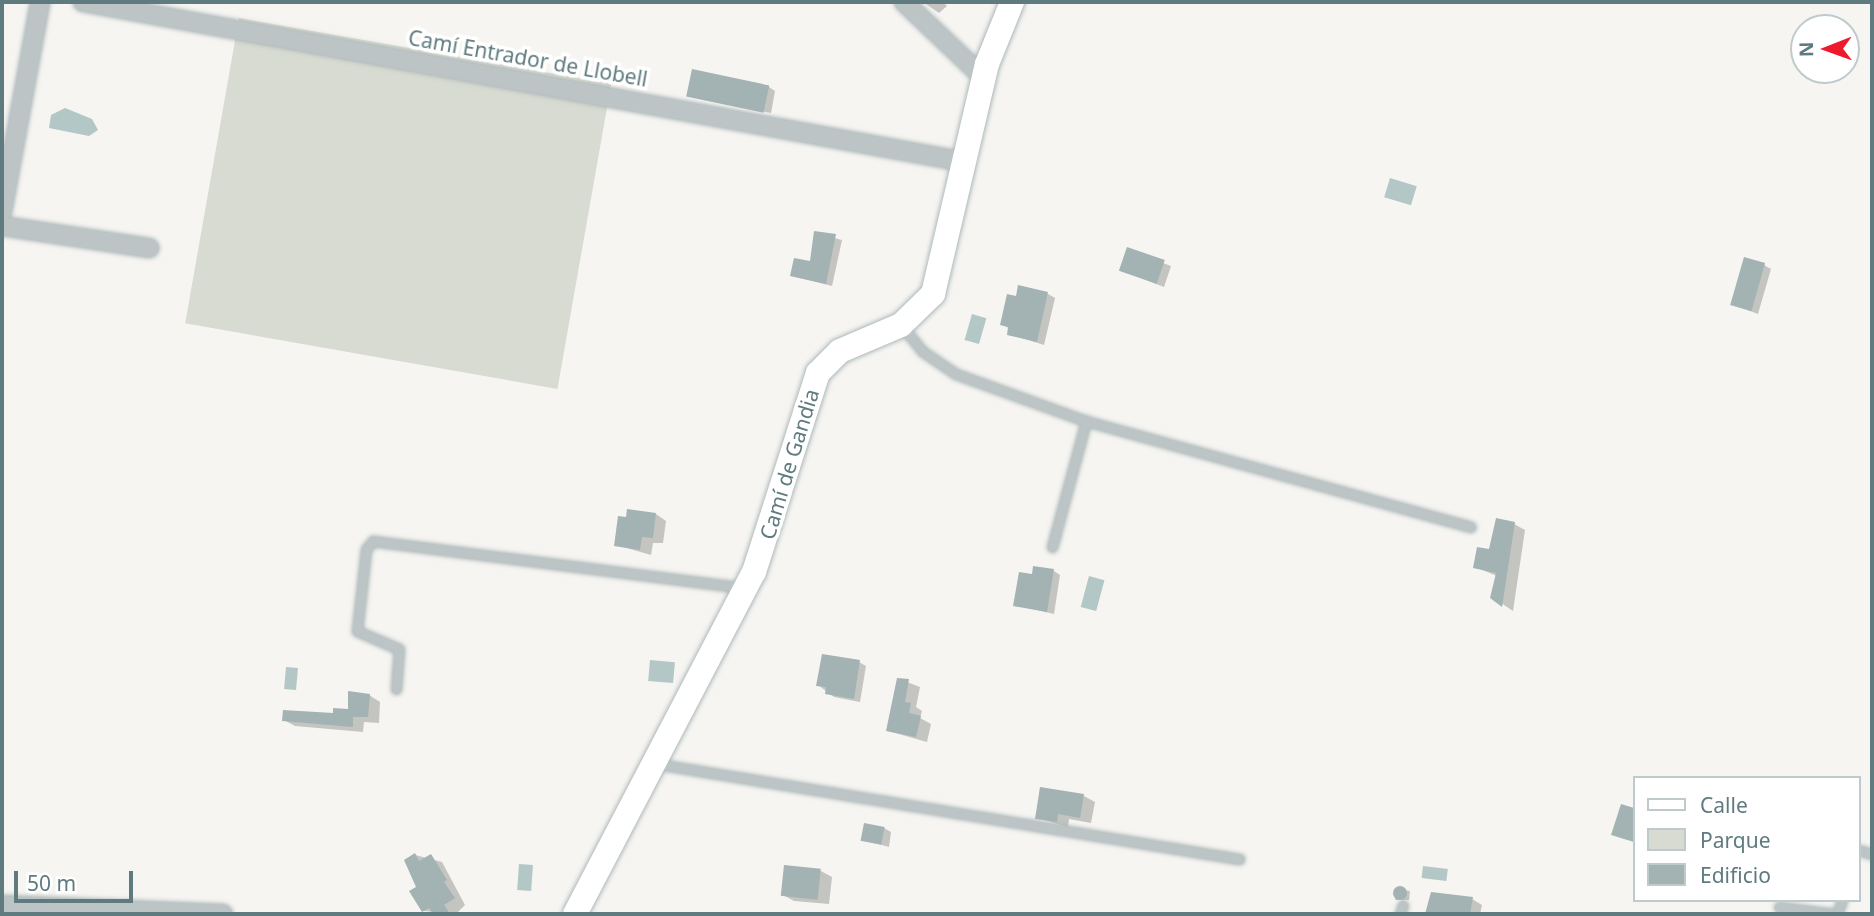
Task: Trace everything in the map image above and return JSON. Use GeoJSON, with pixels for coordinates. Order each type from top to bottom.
{"type":"FeatureCollection","features":[{"type":"Feature","properties":{"kind":"main road","name":"Camí de Gandia"},"geometry":{"type":"LineString","coordinates":[[575,914],[650,763],[745,589],[769,535],[818,373],[840,351],[901,325],[928,303],[937,285],[984,78],[1012,2]]}},
{"type":"Feature","properties":{"kind":"street"},"geometry":{"type":"LineString","coordinates":[[2,212],[40,2]]}},
{"type":"Feature","properties":{"kind":"street","name":"Camí Entrador de Llobell"},"geometry":{"type":"LineString","coordinates":[[83,2],[965,162]]}},
{"type":"Feature","properties":{"kind":"street"},"geometry":{"type":"LineString","coordinates":[[904,2],[984,78]]}},
{"type":"Feature","properties":{"kind":"street"},"geometry":{"type":"LineString","coordinates":[[2,226],[149,247]]}},
{"type":"Feature","properties":{"kind":"street"},"geometry":{"type":"LineString","coordinates":[[2,905],[41,911],[223,914]]}},
{"type":"Feature","properties":{"kind":"lane"},"geometry":{"type":"LineString","coordinates":[[901,325],[922,351],[956,374],[1086,421],[1471,527]]}},
{"type":"Feature","properties":{"kind":"lane"},"geometry":{"type":"LineString","coordinates":[[1052,547],[1086,421]]}},
{"type":"Feature","properties":{"kind":"lane"},"geometry":{"type":"LineString","coordinates":[[396,689],[399,649],[357,631],[366,549],[373,541],[745,589]]}},
{"type":"Feature","properties":{"kind":"lane"},"geometry":{"type":"LineString","coordinates":[[650,763],[1239,859]]}},
{"type":"Feature","properties":{"kind":"lane"},"geometry":{"type":"LineString","coordinates":[[1779,907],[1836,914]]}},
{"type":"Feature","properties":{"kind":"green space"},"geometry":{"type":"Polygon","coordinates":[[[239,18],[611,84],[557,389],[185,323],[239,18]]]}},
{"type":"Feature","properties":{"kind":"shaded area"},"geometry":{"type":"Polygon","coordinates":[[[65,108],[92,119],[98,130],[89,136],[49,128],[51,115],[65,108]]]}},
{"type":"Feature","properties":{"kind":"shaded area"},"geometry":{"type":"Polygon","coordinates":[[[1390,178],[1417,186],[1411,205],[1384,197],[1390,178]]]}},
{"type":"Feature","properties":{"kind":"shaded area"},"geometry":{"type":"Polygon","coordinates":[[[972,314],[986,318],[979,344],[965,340],[972,314]]]}},
{"type":"Feature","properties":{"kind":"shaded area"},"geometry":{"type":"Polygon","coordinates":[[[1089,576],[1104,580],[1096,611],[1081,607],[1089,576]]]}},
{"type":"Feature","properties":{"kind":"shaded area"},"geometry":{"type":"Polygon","coordinates":[[[650,660],[675,662],[673,683],[648,681],[650,660]]]}},
{"type":"Feature","properties":{"kind":"shaded area"},"geometry":{"type":"Polygon","coordinates":[[[286,667],[298,668],[296,690],[284,689],[286,667]]]}},
{"type":"Feature","properties":{"kind":"shaded area"},"geometry":{"type":"Polygon","coordinates":[[[519,864],[533,865],[531,891],[517,890],[519,864]]]}},
{"type":"Feature","properties":{"kind":"shaded area"},"geometry":{"type":"Polygon","coordinates":[[[1423,866],[1448,869],[1446,881],[1422,878],[1423,866]]]}},
{"type":"Feature","properties":{"kind":"building"},"geometry":{"type":"Polygon","coordinates":[[[692,69],[769,85],[763,113],[686,96],[692,69]]]}},
{"type":"Feature","properties":{"kind":"building"},"geometry":{"type":"Polygon","coordinates":[[[814,231],[836,234],[826,284],[790,276],[794,258],[810,261],[814,231]]]}},
{"type":"Feature","properties":{"kind":"building"},"geometry":{"type":"Polygon","coordinates":[[[1127,247],[1165,260],[1157,284],[1119,271],[1127,247]]]}},
{"type":"Feature","properties":{"kind":"building"},"geometry":{"type":"Polygon","coordinates":[[[1744,257],[1765,263],[1751,311],[1730,305],[1744,257]]]}},
{"type":"Feature","properties":{"kind":"building"},"geometry":{"type":"Polygon","coordinates":[[[1018,285],[1048,292],[1037,342],[1007,335],[1008,327],[1000,325],[1007,294],[1016,296],[1018,285]]]}},
{"type":"Feature","properties":{"kind":"building"},"geometry":{"type":"Polygon","coordinates":[[[627,509],[656,513],[653,538],[642,537],[640,550],[614,546],[618,516],[626,517],[627,509]]]}},
{"type":"Feature","properties":{"kind":"building"},"geometry":{"type":"Polygon","coordinates":[[[1496,518],[1515,522],[1502,607],[1490,598],[1496,573],[1473,568],[1477,547],[1489,549],[1496,518]]]}},
{"type":"Feature","properties":{"kind":"building"},"geometry":{"type":"Polygon","coordinates":[[[1033,566],[1054,569],[1047,612],[1013,606],[1019,572],[1032,574],[1033,566]]]}},
{"type":"Feature","properties":{"kind":"building"},"geometry":{"type":"Polygon","coordinates":[[[822,654],[860,660],[854,699],[825,694],[826,687],[816,686],[822,654]]]}},
{"type":"Feature","properties":{"kind":"building"},"geometry":{"type":"Polygon","coordinates":[[[897,678],[909,679],[905,702],[911,703],[909,713],[921,716],[916,737],[886,731],[897,678]]]}},
{"type":"Feature","properties":{"kind":"building"},"geometry":{"type":"Polygon","coordinates":[[[348,691],[370,694],[368,717],[353,717],[353,727],[282,721],[283,710],[333,713],[333,708],[348,709],[348,691]]]}},
{"type":"Feature","properties":{"kind":"building"},"geometry":{"type":"Polygon","coordinates":[[[1040,787],[1084,794],[1080,818],[1058,814],[1057,822],[1035,819],[1040,787]]]}},
{"type":"Feature","properties":{"kind":"building"},"geometry":{"type":"Polygon","coordinates":[[[1621,804],[1632,807],[1632,841],[1611,835],[1621,804]]]}},
{"type":"Feature","properties":{"kind":"building"},"geometry":{"type":"Polygon","coordinates":[[[864,823],[885,827],[881,845],[861,841],[864,823]]]}},
{"type":"Feature","properties":{"kind":"building"},"geometry":{"type":"Polygon","coordinates":[[[415,853],[419,861],[431,854],[447,880],[444,882],[455,898],[444,905],[450,914],[433,914],[429,908],[422,912],[409,891],[416,887],[404,860],[415,853]]]}},
{"type":"Feature","properties":{"kind":"building"},"geometry":{"type":"Polygon","coordinates":[[[784,865],[821,869],[818,900],[781,896],[784,865]]]}},
{"type":"Feature","properties":{"kind":"building"},"geometry":{"type":"Polygon","coordinates":[[[1400,886],[1405,888],[1405,898],[1400,900],[1395,898],[1393,893],[1395,888],[1400,886]]]}},
{"type":"Feature","properties":{"kind":"building"},"geometry":{"type":"Polygon","coordinates":[[[1431,892],[1473,897],[1470,914],[1425,914],[1431,892]]]}}]}
